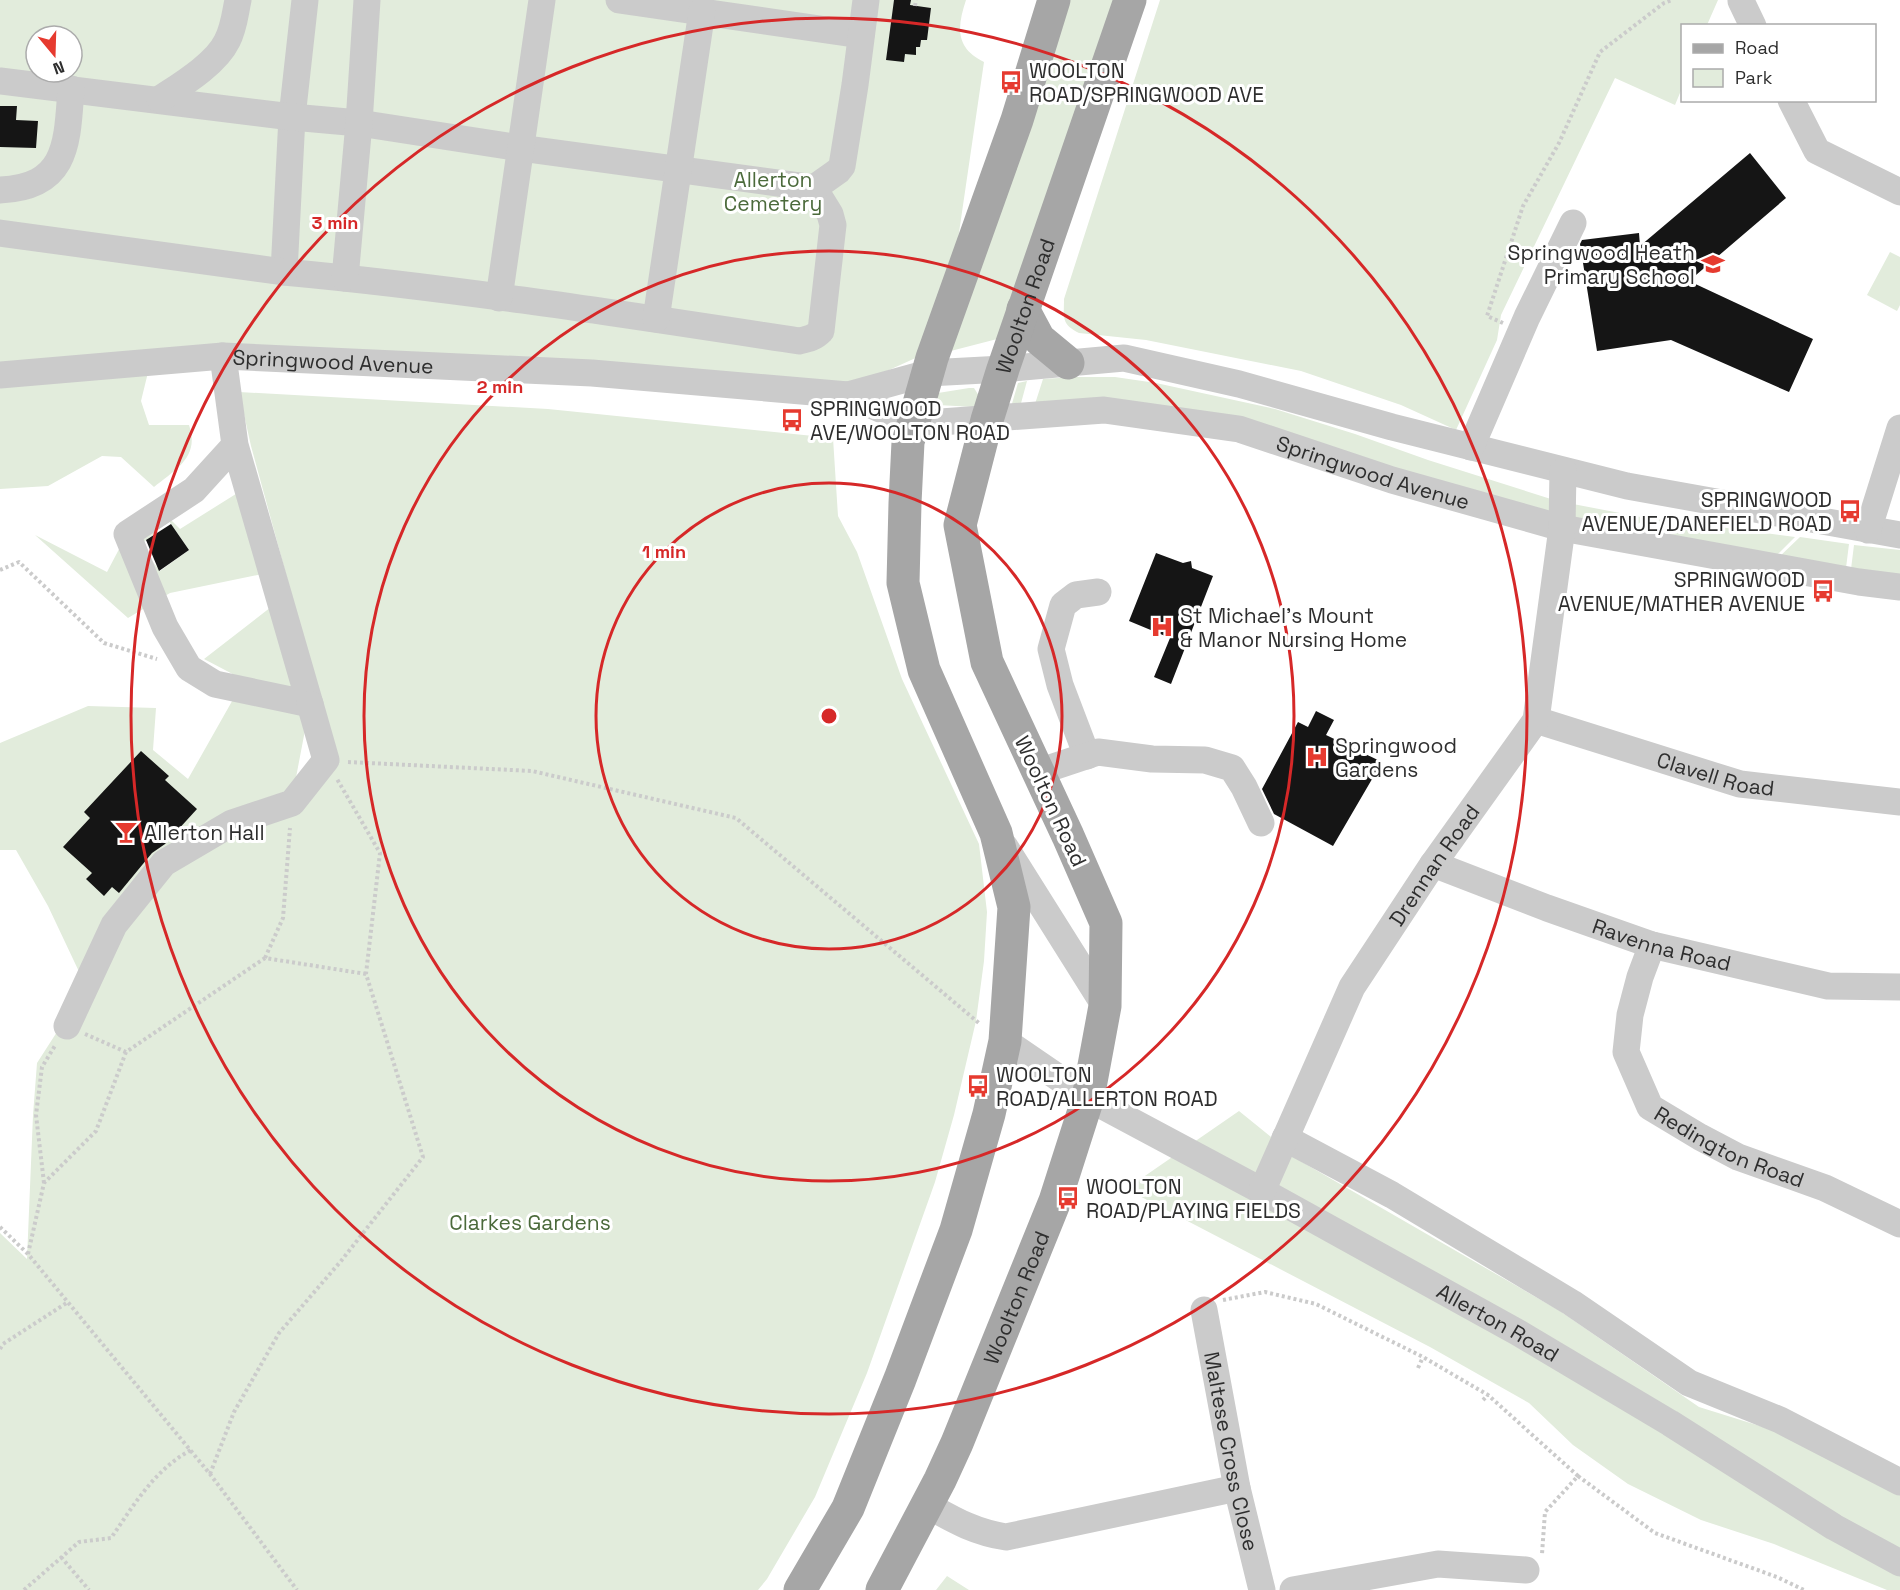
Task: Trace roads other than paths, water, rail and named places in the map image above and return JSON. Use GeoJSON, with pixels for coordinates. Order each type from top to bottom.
{"type":"FeatureCollection","features":[{"type":"Feature","properties":{"kind":"main road"},"geometry":{"type":"LineString","coordinates":[[800,1590],[848,1508],[904,1369],[956,1230],[989,1114],[1005,1041],[1014,907],[996,833],[924,670],[903,583],[908,442],[928,373],[1017,120],[1054,0]]}},
{"type":"Feature","properties":{"kind":"main road","name":"Woolton Road"},"geometry":{"type":"LineString","coordinates":[[882,1590],[957,1443],[1055,1201],[1088,1098],[1105,1006],[1106,923],[987,663],[960,525],[1002,369],[1130,0]]}},
{"type":"Feature","properties":{"kind":"main road"},"geometry":{"type":"LineString","coordinates":[[1023,309],[1039,339],[1068,363]]}},
{"type":"Feature","properties":{"kind":"street"},"geometry":{"type":"LineString","coordinates":[[160,99],[212,60],[226,43],[234,25],[238,0]]}},
{"type":"Feature","properties":{"kind":"street"},"geometry":{"type":"LineString","coordinates":[[284,272],[292,117],[305,0]]}},
{"type":"Feature","properties":{"kind":"street"},"geometry":{"type":"LineString","coordinates":[[345,278],[367,0]]}},
{"type":"Feature","properties":{"kind":"street"},"geometry":{"type":"LineString","coordinates":[[499,298],[542,0]]}},
{"type":"Feature","properties":{"kind":"street"},"geometry":{"type":"LineString","coordinates":[[619,0],[861,35]]}},
{"type":"Feature","properties":{"kind":"street"},"geometry":{"type":"LineString","coordinates":[[0,81],[292,117],[359,123],[520,148],[814,188],[842,166],[866,0]]}},
{"type":"Feature","properties":{"kind":"street"},"geometry":{"type":"LineString","coordinates":[[1741,1],[1752,24]]}},
{"type":"Feature","properties":{"kind":"street"},"geometry":{"type":"LineString","coordinates":[[656,319],[702,11]]}},
{"type":"Feature","properties":{"kind":"street"},"geometry":{"type":"LineString","coordinates":[[0,194],[36,182],[58,163],[68,139],[71,89]]}},
{"type":"Feature","properties":{"kind":"street"},"geometry":{"type":"LineString","coordinates":[[1792,102],[1817,151],[1900,192]]}},
{"type":"Feature","properties":{"kind":"street"},"geometry":{"type":"LineString","coordinates":[[0,233],[656,319],[799,341],[814,337],[821,331],[833,225],[830,214],[814,188]]}},
{"type":"Feature","properties":{"kind":"street"},"geometry":{"type":"LineString","coordinates":[[1471,447],[1527,317],[1573,223]]}},
{"type":"Feature","properties":{"kind":"street"},"geometry":{"type":"LineString","coordinates":[[67,1026],[114,925],[164,863],[232,822],[292,803],[326,760],[235,445],[224,356]]}},
{"type":"Feature","properties":{"kind":"street","name":"Springwood Avenue"},"geometry":{"type":"LineString","coordinates":[[0,375],[224,356],[591,373],[848,395],[914,424],[1104,410],[1239,429],[1392,480],[1563,528],[1859,582],[1900,586]]}},
{"type":"Feature","properties":{"kind":"street","name":"Springwood Avenue"},"geometry":{"type":"LineString","coordinates":[[848,395],[928,373],[1124,358],[1239,384],[1471,447],[1627,486],[1900,535]]}},
{"type":"Feature","properties":{"kind":"street"},"geometry":{"type":"LineString","coordinates":[[1868,530],[1900,428]]}},
{"type":"Feature","properties":{"kind":"street"},"geometry":{"type":"LineString","coordinates":[[235,445],[194,490],[127,534],[165,627],[189,668],[215,684],[310,704]]}},
{"type":"Feature","properties":{"kind":"street","name":"Drennan Road"},"geometry":{"type":"LineString","coordinates":[[1262,1191],[1352,987],[1433,864],[1536,720],[1563,528],[1563,471]]}},
{"type":"Feature","properties":{"kind":"street"},"geometry":{"type":"LineString","coordinates":[[1087,756],[1060,686],[1051,650],[1063,605],[1076,595],[1098,592]]}},
{"type":"Feature","properties":{"kind":"street","name":"Clavell Road"},"geometry":{"type":"LineString","coordinates":[[1536,720],[1740,784],[1900,802]]}},
{"type":"Feature","properties":{"kind":"street"},"geometry":{"type":"LineString","coordinates":[[1038,772],[1098,752],[1152,759],[1205,760],[1232,768],[1261,823]]}},
{"type":"Feature","properties":{"kind":"street"},"geometry":{"type":"LineString","coordinates":[[996,833],[1105,1006]]}},
{"type":"Feature","properties":{"kind":"street","name":"Ravenna Road"},"geometry":{"type":"LineString","coordinates":[[1433,864],[1546,908],[1652,945],[1828,986],[1900,987]]}},
{"type":"Feature","properties":{"kind":"street","name":"Redington Road"},"geometry":{"type":"LineString","coordinates":[[1652,945],[1640,977],[1630,1015],[1626,1052],[1650,1107],[1738,1157],[1825,1188],[1900,1224]]}},
{"type":"Feature","properties":{"kind":"street","name":"Allerton Road"},"geometry":{"type":"LineString","coordinates":[[1005,1041],[1088,1098],[1517,1332],[1670,1423],[1834,1527],[1900,1563]]}},
{"type":"Feature","properties":{"kind":"street"},"geometry":{"type":"LineString","coordinates":[[1285,1138],[1392,1195],[1572,1303],[1689,1383],[1779,1420],[1900,1482]]}},
{"type":"Feature","properties":{"kind":"street","name":"Maltese Cross Close"},"geometry":{"type":"LineString","coordinates":[[1204,1311],[1237,1488],[1262,1590]]}},
{"type":"Feature","properties":{"kind":"street"},"geometry":{"type":"LineString","coordinates":[[927,1505],[962,1525],[984,1534],[1006,1537],[1237,1488]]}},
{"type":"Feature","properties":{"kind":"street"},"geometry":{"type":"LineString","coordinates":[[1293,1590],[1438,1564],[1526,1570]]}},
{"type":"Feature","properties":{"kind":"place","name":"WOOLTON ROAD/SPRINGWOOD AVE"},"geometry":{"type":"Point","coordinates":[1011,82]}},
{"type":"Feature","properties":{"kind":"place","name":"Springwood Heath Primary School"},"geometry":{"type":"Point","coordinates":[1713,264]}},
{"type":"Feature","properties":{"kind":"place","name":"SPRINGWOOD AVE/WOOLTON ROAD"},"geometry":{"type":"Point","coordinates":[792,420]}},
{"type":"Feature","properties":{"kind":"place","name":"SPRINGWOOD AVENUE/DANEFIELD ROAD"},"geometry":{"type":"Point","coordinates":[1850,511]}},
{"type":"Feature","properties":{"kind":"place","name":"SPRINGWOOD AVENUE/MATHER AVENUE"},"geometry":{"type":"Point","coordinates":[1823,591]}},
{"type":"Feature","properties":{"kind":"place","name":"St Michael's Mount & Manor Nursing Home"},"geometry":{"type":"Point","coordinates":[1162,627]}},
{"type":"Feature","properties":{"kind":"place","name":"Springwood Gardens"},"geometry":{"type":"Point","coordinates":[1317,757]}},
{"type":"Feature","properties":{"kind":"place","name":"Allerton Hall"},"geometry":{"type":"Point","coordinates":[126,832]}},
{"type":"Feature","properties":{"kind":"place","name":"WOOLTON ROAD/ALLERTON ROAD"},"geometry":{"type":"Point","coordinates":[978,1086]}},
{"type":"Feature","properties":{"kind":"place","name":"WOOLTON ROAD/PLAYING FIELDS"},"geometry":{"type":"Point","coordinates":[1068,1198]}},
{"type":"Feature","properties":{"kind":"park label","name":"Allerton Cemetery"},"geometry":{"type":"Point","coordinates":[773,191]}},
{"type":"Feature","properties":{"kind":"park label","name":"Clarkes Gardens"},"geometry":{"type":"Point","coordinates":[530,1222]}}]}
